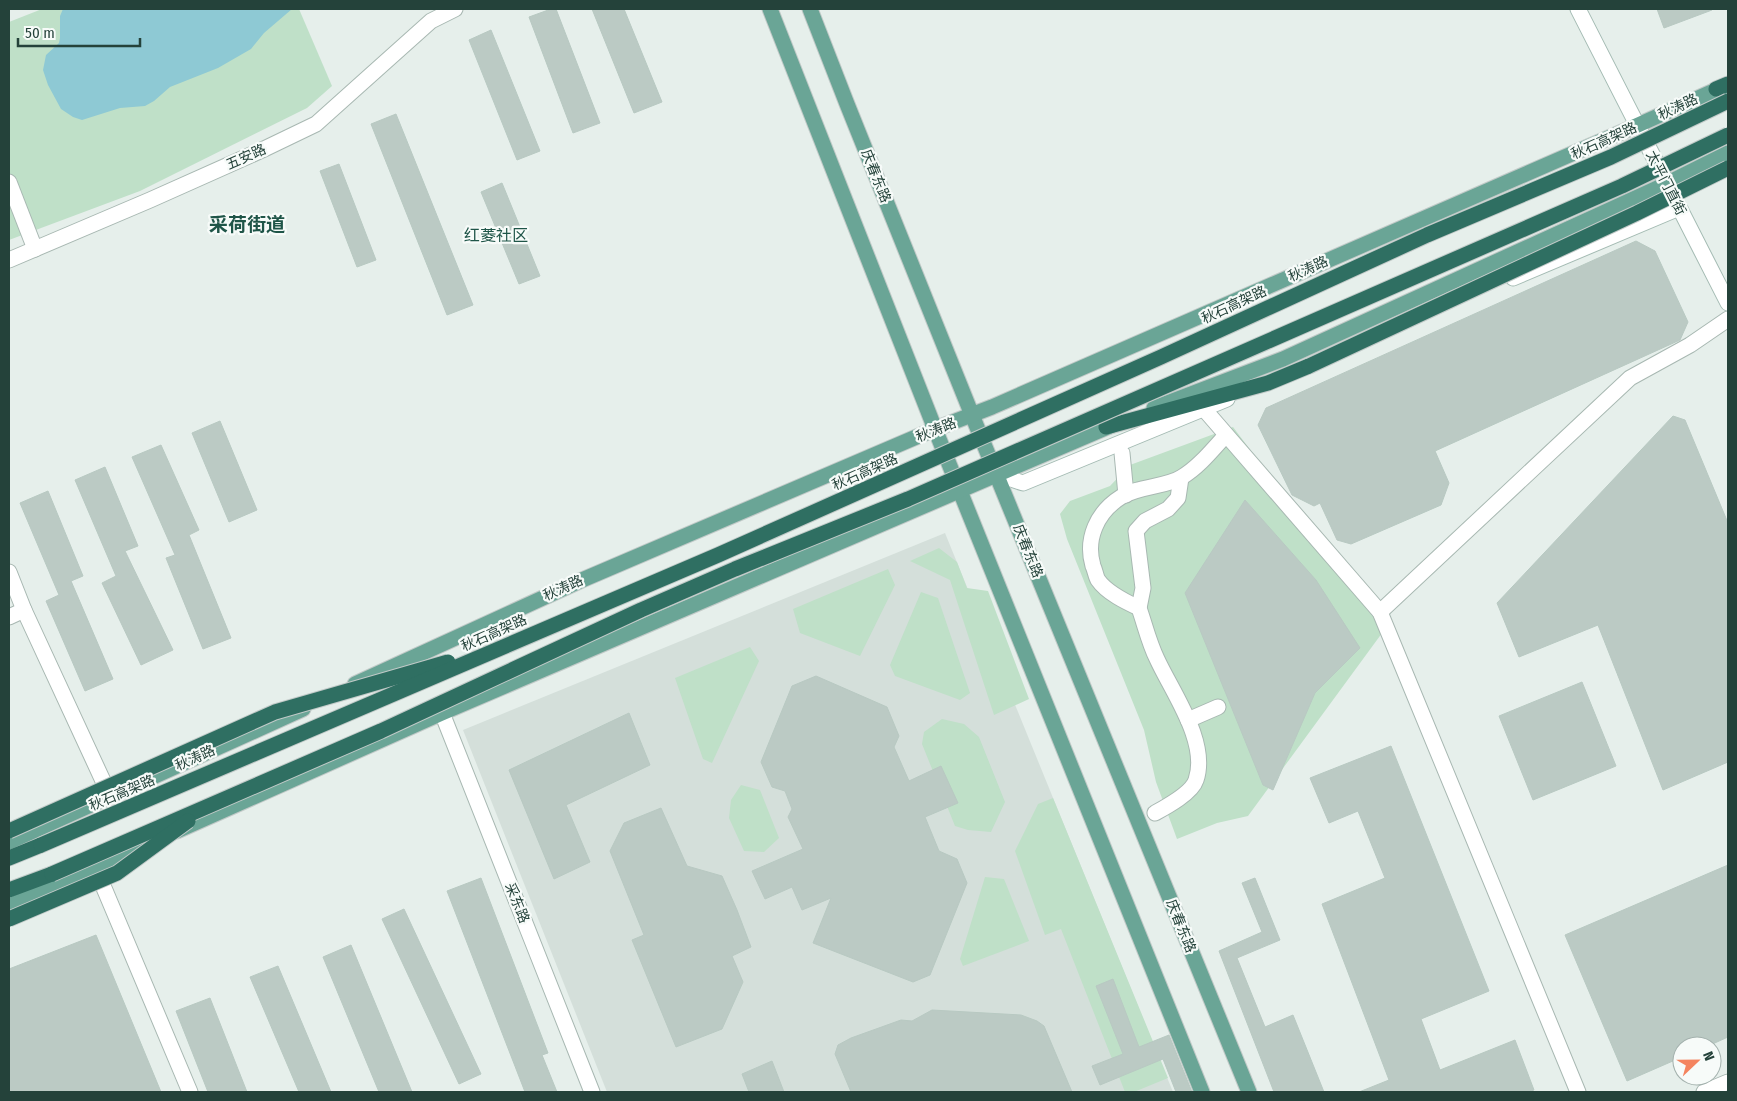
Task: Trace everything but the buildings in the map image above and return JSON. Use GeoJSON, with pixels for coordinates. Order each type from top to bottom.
{"type":"FeatureCollection","features":[{"type":"Feature","properties":{"kind":"highway","name":"秋石高架路"},"geometry":{"type":"LineString","coordinates":[[9,858],[718,555],[1161,358],[1427,235],[1611,157],[1728,101]]}},
{"type":"Feature","properties":{"kind":"highway"},"geometry":{"type":"LineString","coordinates":[[9,890],[52,874],[382,731],[641,610],[735,569],[908,499],[1219,364],[1622,186],[1728,135]]}},
{"type":"Feature","properties":{"kind":"highway"},"geometry":{"type":"LineString","coordinates":[[1106,427],[1268,383],[1309,366],[1637,213],[1728,168]]}},
{"type":"Feature","properties":{"kind":"highway"},"geometry":{"type":"LineString","coordinates":[[9,831],[275,712],[504,646]]}},
{"type":"Feature","properties":{"kind":"highway"},"geometry":{"type":"LineString","coordinates":[[9,919],[117,872],[212,804]]}},
{"type":"Feature","properties":{"kind":"main road"},"geometry":{"type":"LineString","coordinates":[[770,9],[935,429],[1202,1092]]}},
{"type":"Feature","properties":{"kind":"main road","name":"庆春东路"},"geometry":{"type":"LineString","coordinates":[[810,9],[972,416],[1249,1092]]}},
{"type":"Feature","properties":{"kind":"main road","name":"秋涛路"},"geometry":{"type":"LineString","coordinates":[[9,842],[573,584],[935,429],[972,416],[1724,86]]}},
{"type":"Feature","properties":{"kind":"main road"},"geometry":{"type":"LineString","coordinates":[[9,906],[442,713],[996,474],[1106,427],[1283,358],[1666,184],[1728,153]]}},
{"type":"Feature","properties":{"kind":"street","name":"五安路"},"geometry":{"type":"LineString","coordinates":[[9,260],[236,162],[316,124],[430,21],[455,9]]}},
{"type":"Feature","properties":{"kind":"street","name":"太平门直街"},"geometry":{"type":"LineString","coordinates":[[1578,9],[1728,303]]}},
{"type":"Feature","properties":{"kind":"street"},"geometry":{"type":"LineString","coordinates":[[9,182],[35,249]]}},
{"type":"Feature","properties":{"kind":"street"},"geometry":{"type":"LineString","coordinates":[[996,474],[1023,483],[1204,409],[1679,208]]}},
{"type":"Feature","properties":{"kind":"street"},"geometry":{"type":"LineString","coordinates":[[1380,612],[1630,378],[1690,345],[1728,319]]}},
{"type":"Feature","properties":{"kind":"street"},"geometry":{"type":"LineString","coordinates":[[1204,409],[1380,612],[1578,1092]]}},
{"type":"Feature","properties":{"kind":"street"},"geometry":{"type":"LineString","coordinates":[[1139,608],[1118,598],[1098,580],[1090,557],[1091,539],[1096,522],[1112,504],[1126,495],[1181,478],[1194,468],[1226,435]]}},
{"type":"Feature","properties":{"kind":"street"},"geometry":{"type":"LineString","coordinates":[[1122,453],[1126,495]]}},
{"type":"Feature","properties":{"kind":"street"},"geometry":{"type":"LineString","coordinates":[[1154,813],[1176,802],[1196,782],[1198,758],[1191,724],[1155,657],[1139,608],[1143,588],[1136,531],[1145,521],[1168,509],[1178,498],[1181,478]]}},
{"type":"Feature","properties":{"kind":"street"},"geometry":{"type":"LineString","coordinates":[[9,572],[24,610],[110,796]]}},
{"type":"Feature","properties":{"kind":"street"},"geometry":{"type":"LineString","coordinates":[[9,617],[24,610]]}},
{"type":"Feature","properties":{"kind":"street"},"geometry":{"type":"LineString","coordinates":[[1188,720],[1218,707]]}},
{"type":"Feature","properties":{"kind":"street","name":"采东路"},"geometry":{"type":"LineString","coordinates":[[442,713],[592,1092]]}},
{"type":"Feature","properties":{"kind":"street"},"geometry":{"type":"LineString","coordinates":[[96,867],[190,1092]]}},
{"type":"Feature","properties":{"kind":"street"},"geometry":{"type":"LineString","coordinates":[[1704,1092],[1728,1082]]}},
{"type":"Feature","properties":{"kind":"shaded area"},"geometry":{"type":"Polygon","coordinates":[[[945,533],[1173,1092],[607,1092],[463,730],[945,533]]]}},
{"type":"Feature","properties":{"kind":"green space"},"geometry":{"type":"Polygon","coordinates":[[[42,9],[299,9],[332,86],[307,108],[140,191],[9,240],[9,22],[42,9]]]}},
{"type":"Feature","properties":{"kind":"green space"},"geometry":{"type":"Polygon","coordinates":[[[1233,427],[1385,629],[1248,816],[1217,823],[1177,839],[1156,782],[1144,730],[1067,539],[1060,514],[1070,501],[1110,486],[1130,465],[1233,427]]]}},
{"type":"Feature","properties":{"kind":"green space"},"geometry":{"type":"Polygon","coordinates":[[[939,548],[957,562],[967,588],[988,591],[1029,699],[994,715],[950,580],[910,561],[939,548]]]}},
{"type":"Feature","properties":{"kind":"green space"},"geometry":{"type":"Polygon","coordinates":[[[888,569],[895,585],[860,656],[800,633],[793,609],[888,569]]]}},
{"type":"Feature","properties":{"kind":"green space"},"geometry":{"type":"Polygon","coordinates":[[[921,592],[938,598],[970,693],[960,700],[895,676],[890,665],[921,592]]]}},
{"type":"Feature","properties":{"kind":"green space"},"geometry":{"type":"Polygon","coordinates":[[[750,647],[759,661],[712,763],[703,759],[675,678],[750,647]]]}},
{"type":"Feature","properties":{"kind":"green space"},"geometry":{"type":"Polygon","coordinates":[[[942,719],[964,724],[979,737],[1005,802],[991,832],[968,830],[955,826],[922,744],[924,732],[942,719]]]}},
{"type":"Feature","properties":{"kind":"green space"},"geometry":{"type":"Polygon","coordinates":[[[741,785],[760,790],[779,838],[764,852],[744,851],[729,818],[731,800],[741,785]]]}},
{"type":"Feature","properties":{"kind":"green space"},"geometry":{"type":"Polygon","coordinates":[[[1053,798],[1168,1078],[1134,1092],[1125,1092],[1061,929],[1045,935],[1015,851],[1038,804],[1053,798]]]}},
{"type":"Feature","properties":{"kind":"green space"},"geometry":{"type":"Polygon","coordinates":[[[985,877],[1004,879],[1029,941],[963,966],[960,959],[985,877]]]}},
{"type":"Feature","properties":{"kind":"water"},"geometry":{"type":"Polygon","coordinates":[[[63,9],[292,9],[264,33],[251,49],[218,68],[170,87],[145,106],[120,108],[82,120],[73,117],[61,109],[48,85],[43,70],[46,55],[59,43],[60,16],[63,9]]]}},
{"type":"Feature","properties":{"kind":"district","name":"采荷街道"},"geometry":{"type":"Point","coordinates":[247,224]}},
{"type":"Feature","properties":{"kind":"district","name":"红菱社区"},"geometry":{"type":"Point","coordinates":[496,235]}}]}
